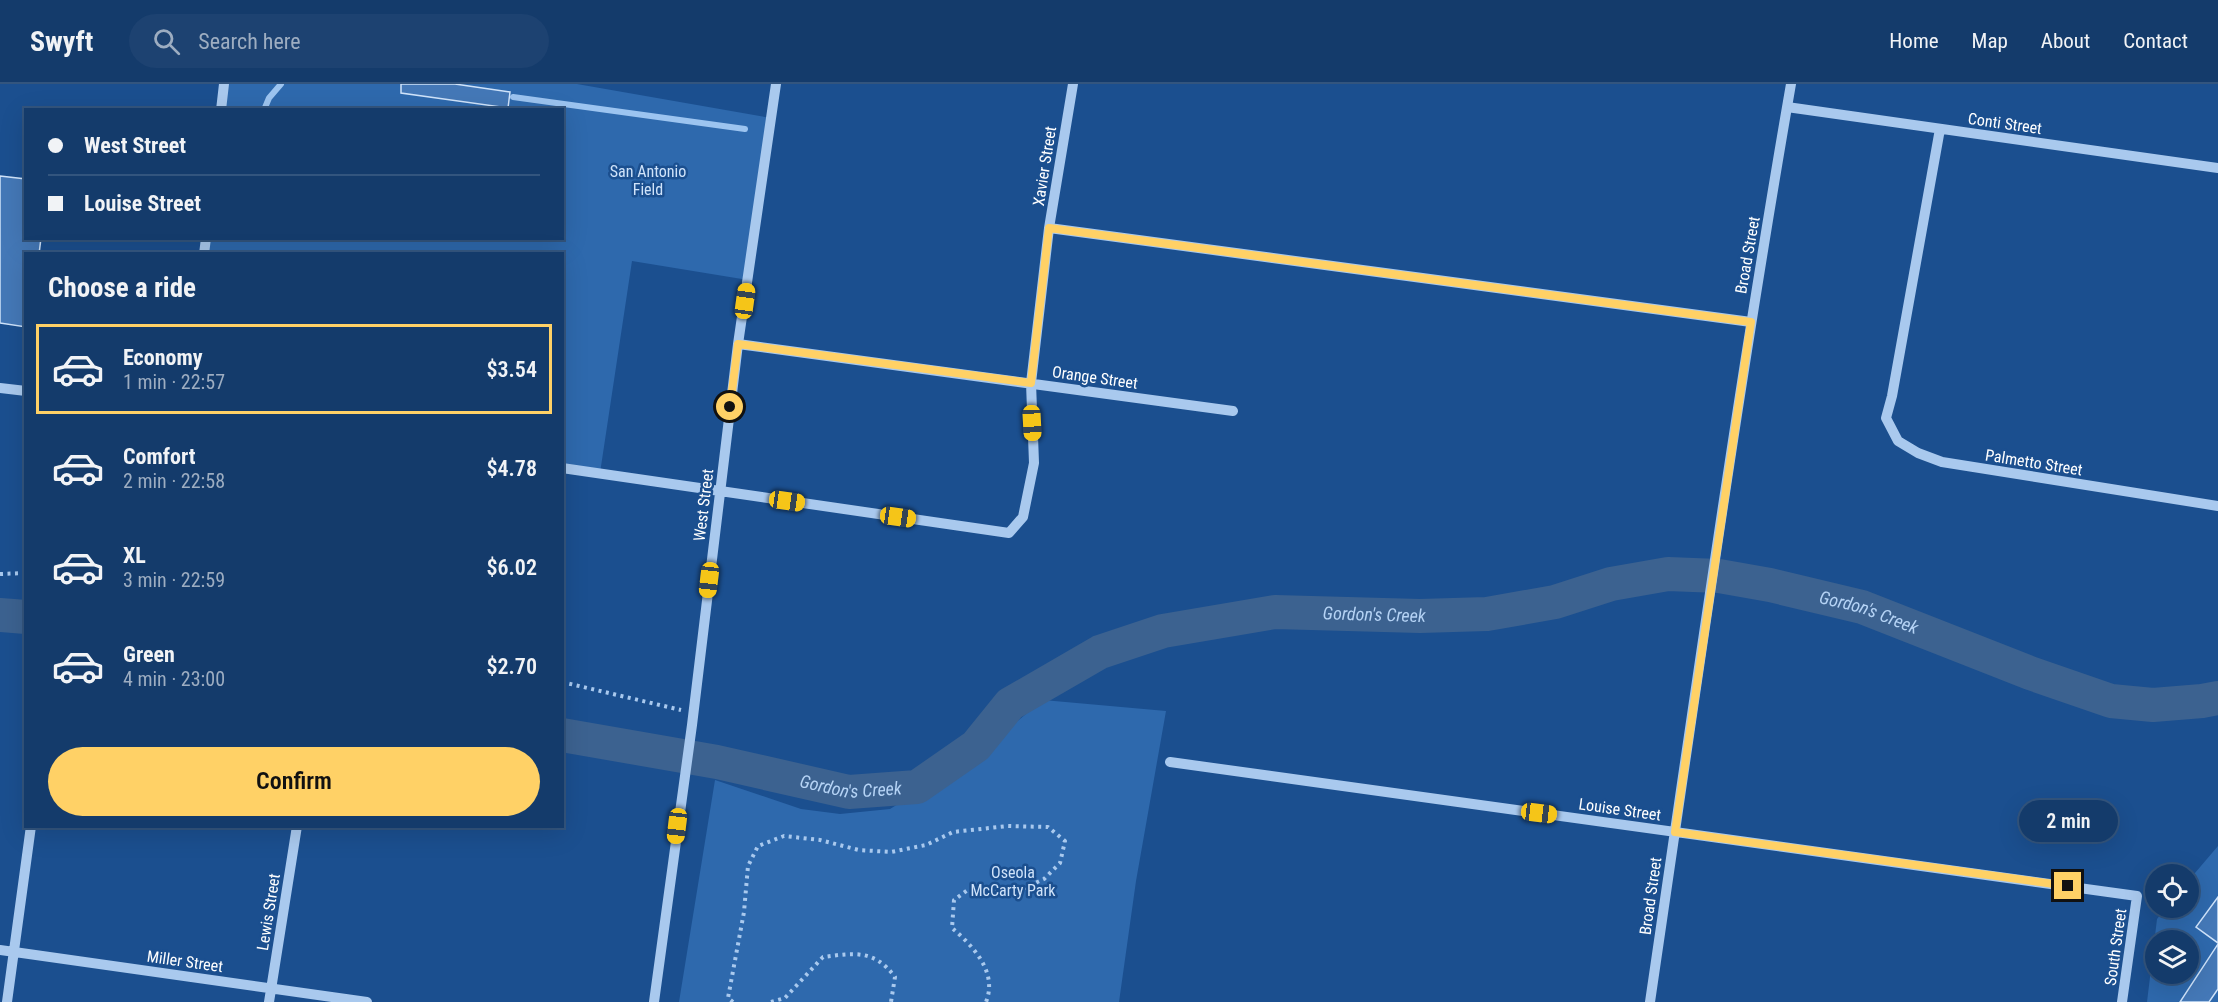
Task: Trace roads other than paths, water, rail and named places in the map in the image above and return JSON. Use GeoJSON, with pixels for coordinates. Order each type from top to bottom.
{"type":"FeatureCollection","features":[{"type":"Feature","properties":{"kind":"street"},"geometry":{"type":"LineString","coordinates":[[221,108],[224,84]]}},
{"type":"Feature","properties":{"kind":"street","name":"West Street"},"geometry":{"type":"LineString","coordinates":[[654,1002],[692,719],[738,344],[776,84]]}},
{"type":"Feature","properties":{"kind":"street","name":"Xavier Street"},"geometry":{"type":"LineString","coordinates":[[720,491],[1009,533],[1023,517],[1034,463],[1031,383],[1049,228],[1072,84]]}},
{"type":"Feature","properties":{"kind":"street","name":"Broad Street"},"geometry":{"type":"LineString","coordinates":[[1650,1002],[1718,533],[1791,84]]}},
{"type":"Feature","properties":{"kind":"street","name":"Conti Street"},"geometry":{"type":"LineString","coordinates":[[1787,107],[2218,168]]}},
{"type":"Feature","properties":{"kind":"street","name":"Palmetto Street"},"geometry":{"type":"LineString","coordinates":[[1940,129],[1892,396],[1886,418],[1898,441],[1918,453],[1942,462],[2218,506]]}},
{"type":"Feature","properties":{"kind":"street"},"geometry":{"type":"LineString","coordinates":[[1049,228],[1751,322]]}},
{"type":"Feature","properties":{"kind":"street","name":"Orange Street"},"geometry":{"type":"LineString","coordinates":[[738,344],[1233,411]]}},
{"type":"Feature","properties":{"kind":"street"},"geometry":{"type":"LineString","coordinates":[[0,388],[24,391]]}},
{"type":"Feature","properties":{"kind":"street"},"geometry":{"type":"LineString","coordinates":[[564,468],[720,491]]}},
{"type":"Feature","properties":{"kind":"street","name":"Louise Street"},"geometry":{"type":"LineString","coordinates":[[1170,762],[2138,896]]}},
{"type":"Feature","properties":{"kind":"street"},"geometry":{"type":"LineString","coordinates":[[7,1002],[31,828]]}},
{"type":"Feature","properties":{"kind":"street","name":"Lewis Street"},"geometry":{"type":"LineString","coordinates":[[269,1002],[297,828]]}},
{"type":"Feature","properties":{"kind":"street","name":"South Street"},"geometry":{"type":"LineString","coordinates":[[2122,1002],[2138,896]]}},
{"type":"Feature","properties":{"kind":"street","name":"Miller Street"},"geometry":{"type":"LineString","coordinates":[[0,950],[367,1002]]}},
{"type":"Feature","properties":{"kind":"waterway"},"geometry":{"type":"LineString","coordinates":[[265,108],[269,98],[281,84]]}},
{"type":"Feature","properties":{"kind":"waterway"},"geometry":{"type":"LineString","coordinates":[[513,97],[745,129]]}},
{"type":"Feature","properties":{"kind":"waterway","name":"Gordon's Creek"},"geometry":{"type":"LineString","coordinates":[[564,735],[717,762],[849,792],[917,787],[976,746],[1010,704],[1100,652],[1163,631],[1275,612],[1420,616],[1487,614],[1555,602],[1611,584],[1668,574],[1719,576],[1770,585],[1862,607],[2030,673],[2111,701],[2153,705],[2218,698]]}},
{"type":"Feature","properties":{"kind":"waterway","name":"Gordon's Creek"},"geometry":{"type":"LineString","coordinates":[[0,615],[24,617]]}},
{"type":"Feature","properties":{"kind":"park label","name":"San Antonio Field"},"geometry":{"type":"Point","coordinates":[648,180]}},
{"type":"Feature","properties":{"kind":"park label","name":"Oseola McCarty Park"},"geometry":{"type":"Point","coordinates":[1013,881]}}]}
